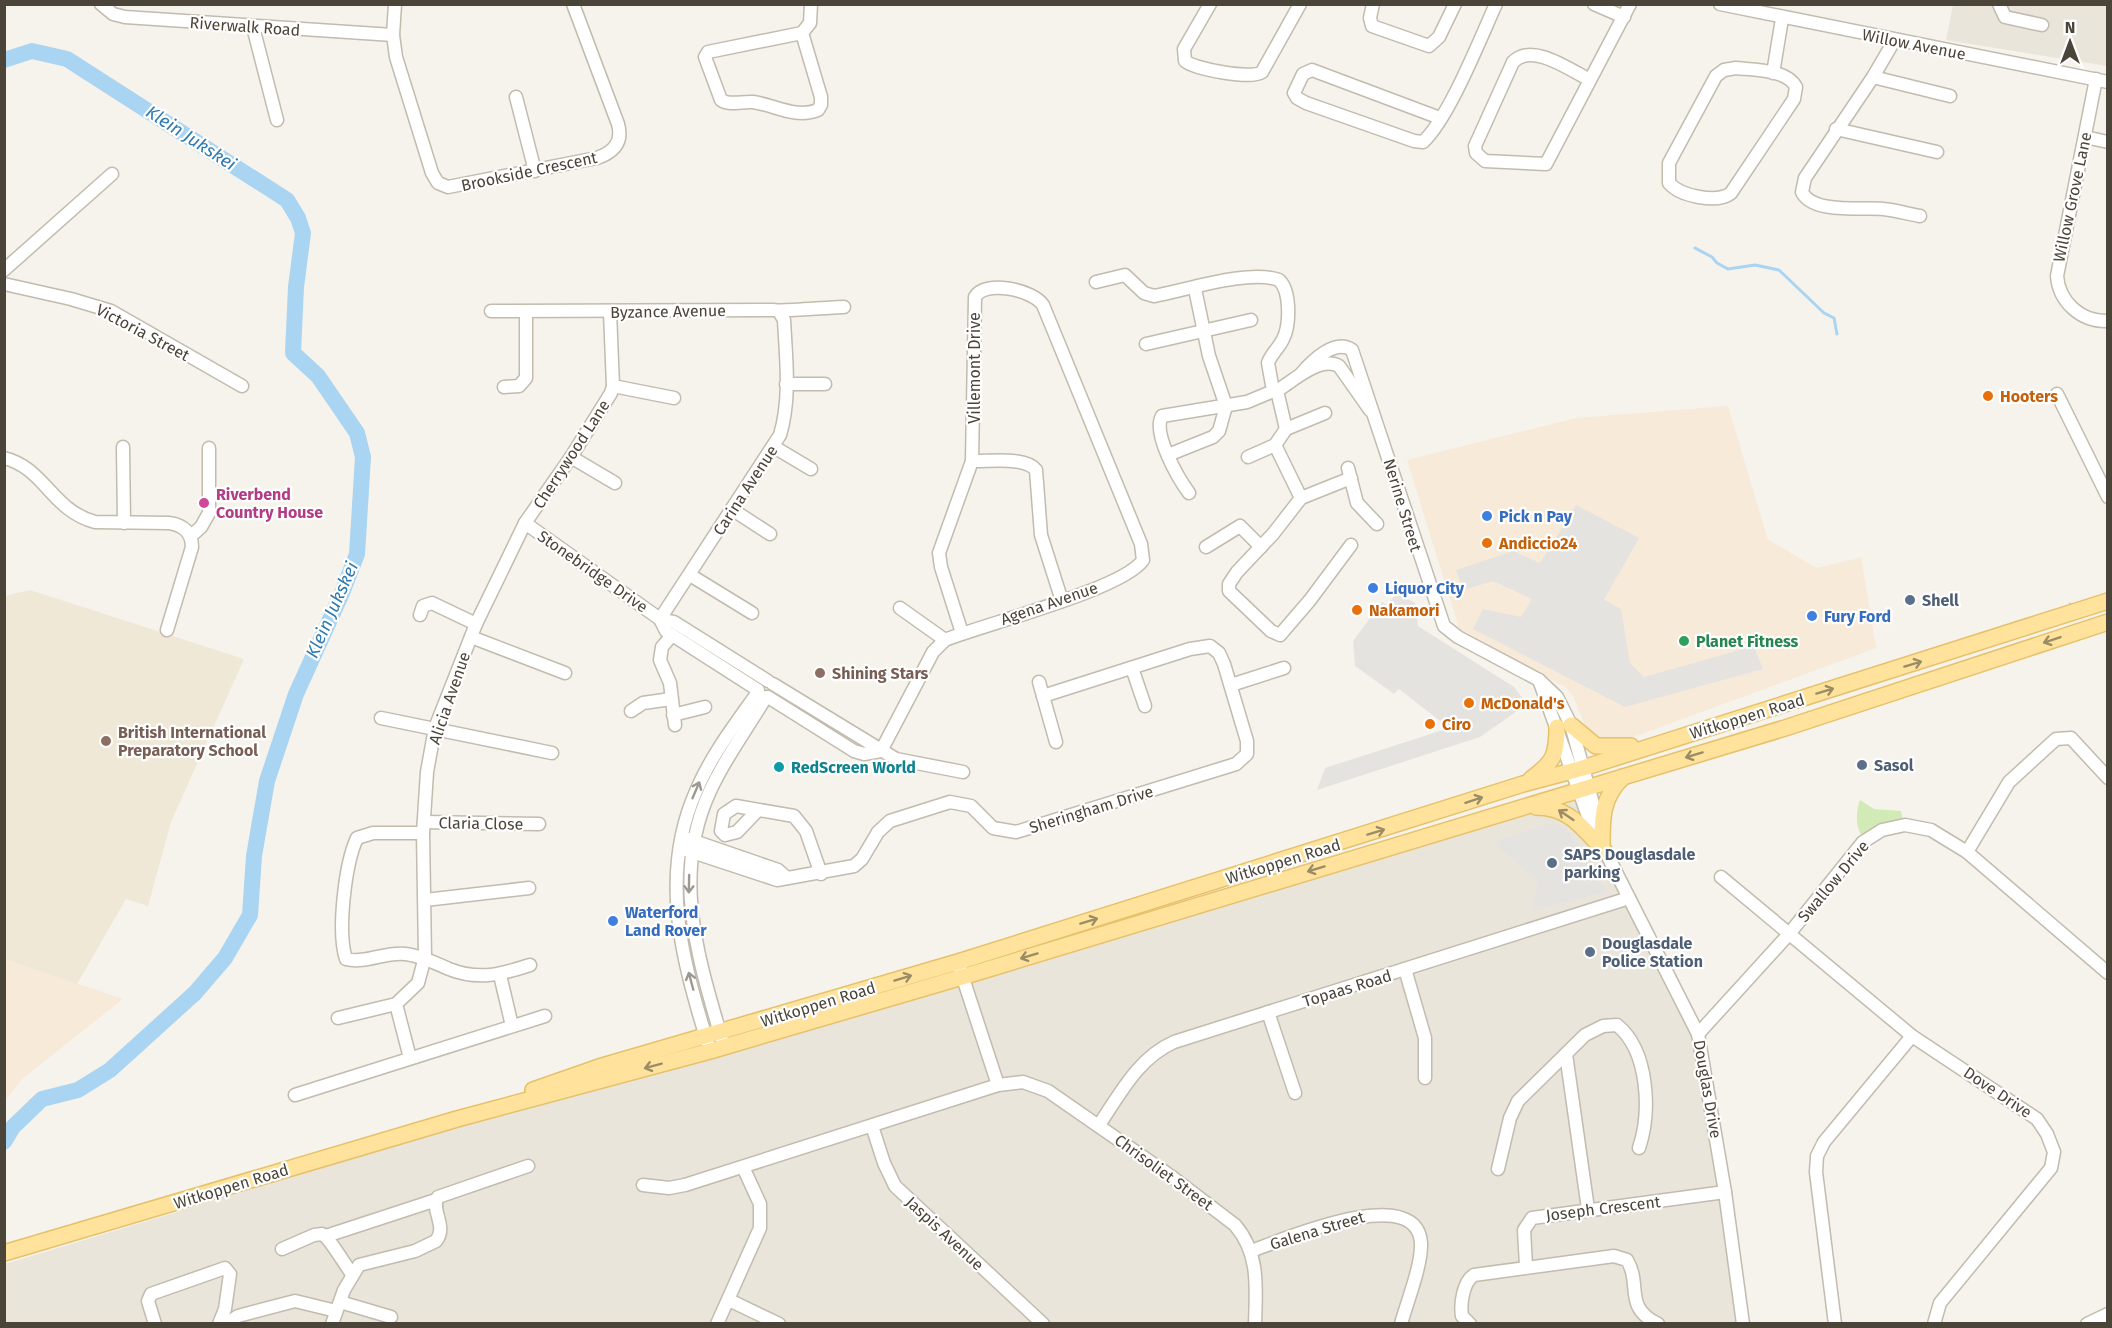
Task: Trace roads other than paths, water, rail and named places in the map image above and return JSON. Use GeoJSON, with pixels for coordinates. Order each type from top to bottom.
{"type":"FeatureCollection","features":[{"type":"Feature","properties":{"kind":"main road","name":"Witkoppen Road"},"geometry":{"type":"LineString","coordinates":[[960,969],[1523,784],[1577,770],[2108,601]]}},
{"type":"Feature","properties":{"kind":"main road","name":"Witkoppen Road"},"geometry":{"type":"LineString","coordinates":[[4,1253],[457,1119],[582,1073],[715,1042],[1797,725],[2108,622]]}},
{"type":"Feature","properties":{"kind":"main road"},"geometry":{"type":"LineString","coordinates":[[1523,784],[1546,767],[1555,756],[1564,726],[1591,743],[1604,748],[1669,740]]}},
{"type":"Feature","properties":{"kind":"main road"},"geometry":{"type":"LineString","coordinates":[[1602,845],[1604,804],[1614,785],[1623,777]]}},
{"type":"Feature","properties":{"kind":"main road"},"geometry":{"type":"LineString","coordinates":[[1517,808],[1550,807],[1567,812],[1602,845]]}},
{"type":"Feature","properties":{"kind":"street","name":"Riverwalk Road"},"geometry":{"type":"LineString","coordinates":[[101,4],[114,14],[125,18],[393,35]]}},
{"type":"Feature","properties":{"kind":"street","name":"Brookside Crescent"},"geometry":{"type":"LineString","coordinates":[[395,4],[393,35],[396,57],[430,166],[438,183],[445,187],[604,156],[615,148],[620,137],[614,109],[573,4]]}},
{"type":"Feature","properties":{"kind":"street"},"geometry":{"type":"LineString","coordinates":[[802,33],[821,97],[818,111],[794,113],[757,103],[726,103],[720,100],[705,57],[708,52],[802,33],[810,23],[811,4]]}},
{"type":"Feature","properties":{"kind":"street"},"geometry":{"type":"LineString","coordinates":[[1210,4],[1184,49],[1185,61],[1195,66],[1252,77],[1262,72],[1300,4]]}},
{"type":"Feature","properties":{"kind":"street"},"geometry":{"type":"LineString","coordinates":[[1373,4],[1370,18],[1372,26],[1429,46],[1439,37],[1455,4]]}},
{"type":"Feature","properties":{"kind":"street"},"geometry":{"type":"LineString","coordinates":[[1440,118],[1312,70],[1303,74],[1294,93],[1297,98],[1306,103],[1421,143],[1426,140],[1440,118],[1496,4]]}},
{"type":"Feature","properties":{"kind":"street"},"geometry":{"type":"LineString","coordinates":[[1594,4],[1624,17]]}},
{"type":"Feature","properties":{"kind":"street"},"geometry":{"type":"LineString","coordinates":[[1590,80],[1533,53],[1519,56],[1513,62],[1480,136],[1476,153],[1485,161],[1546,164],[1630,4]]}},
{"type":"Feature","properties":{"kind":"street","name":"Willow Avenue"},"geometry":{"type":"LineString","coordinates":[[1720,4],[1778,13],[1894,40],[2102,81]]}},
{"type":"Feature","properties":{"kind":"street"},"geometry":{"type":"LineString","coordinates":[[1999,4],[2005,17],[2042,25]]}},
{"type":"Feature","properties":{"kind":"street"},"geometry":{"type":"LineString","coordinates":[[1773,73],[1778,13]]}},
{"type":"Feature","properties":{"kind":"street"},"geometry":{"type":"LineString","coordinates":[[253,27],[277,120]]}},
{"type":"Feature","properties":{"kind":"street"},"geometry":{"type":"LineString","coordinates":[[1894,40],[1873,77],[1805,178],[1802,187],[1803,195],[1811,201],[1842,208],[1885,209],[1920,216]]}},
{"type":"Feature","properties":{"kind":"street"},"geometry":{"type":"LineString","coordinates":[[1736,68],[1773,73],[1794,83],[1794,99],[1736,188],[1727,196],[1715,198],[1684,194],[1672,187],[1668,176],[1669,163],[1716,76],[1724,70],[1736,68]]}},
{"type":"Feature","properties":{"kind":"street"},"geometry":{"type":"LineString","coordinates":[[1873,77],[1950,96]]}},
{"type":"Feature","properties":{"kind":"street","name":"Willow Grove Lane"},"geometry":{"type":"LineString","coordinates":[[2102,81],[2085,137],[2058,268],[2057,283],[2061,294],[2080,315],[2093,321],[2108,321]]}},
{"type":"Feature","properties":{"kind":"street"},"geometry":{"type":"LineString","coordinates":[[516,97],[534,171]]}},
{"type":"Feature","properties":{"kind":"street"},"geometry":{"type":"LineString","coordinates":[[1836,129],[1937,152]]}},
{"type":"Feature","properties":{"kind":"street"},"geometry":{"type":"LineString","coordinates":[[2085,137],[2108,142]]}},
{"type":"Feature","properties":{"kind":"street"},"geometry":{"type":"LineString","coordinates":[[4,270],[112,174]]}},
{"type":"Feature","properties":{"kind":"street"},"geometry":{"type":"LineString","coordinates":[[1096,282],[1125,274],[1144,293],[1154,296],[1240,278],[1269,278],[1282,283],[1286,294],[1284,338],[1268,363],[1286,429]]}},
{"type":"Feature","properties":{"kind":"street","name":"Victoria Street"},"geometry":{"type":"LineString","coordinates":[[4,284],[71,299],[111,311],[242,386]]}},
{"type":"Feature","properties":{"kind":"street"},"geometry":{"type":"LineString","coordinates":[[1168,455],[1214,437],[1221,427],[1226,406],[1211,364],[1195,289]]}},
{"type":"Feature","properties":{"kind":"street","name":"Villemont Drive"},"geometry":{"type":"LineString","coordinates":[[962,633],[941,567],[939,553],[972,461],[975,297],[981,290],[1029,293],[1039,299],[1144,555]]}},
{"type":"Feature","properties":{"kind":"street","name":"Byzance Avenue"},"geometry":{"type":"LineString","coordinates":[[491,311],[774,310],[780,313],[800,308],[844,307]]}},
{"type":"Feature","properties":{"kind":"street"},"geometry":{"type":"LineString","coordinates":[[504,387],[517,387],[526,378],[526,312]]}},
{"type":"Feature","properties":{"kind":"street","name":"Cherrywood Lane"},"geometry":{"type":"LineString","coordinates":[[525,523],[601,412],[613,386],[610,312]]}},
{"type":"Feature","properties":{"kind":"street","name":"Carina Avenue"},"geometry":{"type":"LineString","coordinates":[[660,619],[774,447],[784,420],[786,384],[784,320],[780,313]]}},
{"type":"Feature","properties":{"kind":"street"},"geometry":{"type":"LineString","coordinates":[[1146,344],[1251,320]]}},
{"type":"Feature","properties":{"kind":"street","name":"Nerine Street"},"geometry":{"type":"LineString","coordinates":[[1333,348],[1346,347],[1352,350],[1444,626],[1458,637],[1539,680],[1557,697],[1583,789]]}},
{"type":"Feature","properties":{"kind":"street"},"geometry":{"type":"LineString","coordinates":[[1302,374],[1333,348]]}},
{"type":"Feature","properties":{"kind":"street"},"geometry":{"type":"LineString","coordinates":[[1189,493],[1176,475],[1168,455],[1160,431],[1159,423],[1162,416],[1261,398],[1302,374],[1326,363],[1333,363],[1333,348]]}},
{"type":"Feature","properties":{"kind":"street","name":"Nerine Street"},"geometry":{"type":"LineString","coordinates":[[1333,363],[1339,366],[1362,401],[1375,415]]}},
{"type":"Feature","properties":{"kind":"street"},"geometry":{"type":"LineString","coordinates":[[786,384],[825,384]]}},
{"type":"Feature","properties":{"kind":"street"},"geometry":{"type":"LineString","coordinates":[[613,386],[674,398]]}},
{"type":"Feature","properties":{"kind":"street"},"geometry":{"type":"LineString","coordinates":[[2057,394],[2108,497]]}},
{"type":"Feature","properties":{"kind":"street"},"geometry":{"type":"LineString","coordinates":[[1248,457],[1275,445],[1286,429],[1325,413]]}},
{"type":"Feature","properties":{"kind":"street"},"geometry":{"type":"LineString","coordinates":[[1275,445],[1301,498]]}},
{"type":"Feature","properties":{"kind":"street"},"geometry":{"type":"LineString","coordinates":[[123,447],[124,523]]}},
{"type":"Feature","properties":{"kind":"street"},"geometry":{"type":"LineString","coordinates":[[774,447],[811,469]]}},
{"type":"Feature","properties":{"kind":"street"},"geometry":{"type":"LineString","coordinates":[[167,630],[190,553],[191,536],[201,527],[209,513],[209,448]]}},
{"type":"Feature","properties":{"kind":"street"},"geometry":{"type":"LineString","coordinates":[[571,457],[615,483]]}},
{"type":"Feature","properties":{"kind":"street"},"geometry":{"type":"LineString","coordinates":[[4,458],[26,467],[63,507],[76,515],[95,522],[176,524],[191,536]]}},
{"type":"Feature","properties":{"kind":"street"},"geometry":{"type":"LineString","coordinates":[[972,461],[1023,463],[1032,465],[1036,470],[1041,535],[1062,601]]}},
{"type":"Feature","properties":{"kind":"street"},"geometry":{"type":"LineString","coordinates":[[1351,544],[1310,600],[1280,634],[1271,631],[1229,591],[1231,580],[1301,498],[1350,473],[1357,503],[1377,524]]}},
{"type":"Feature","properties":{"kind":"street"},"geometry":{"type":"LineString","coordinates":[[732,510],[770,534]]}},
{"type":"Feature","properties":{"kind":"street","name":"Stonebridge Drive"},"geometry":{"type":"LineString","coordinates":[[525,523],[660,619],[674,622],[762,694],[854,751],[864,754],[881,751]]}},
{"type":"Feature","properties":{"kind":"street","name":"Alicia Avenue"},"geometry":{"type":"LineString","coordinates":[[396,1004],[418,983],[425,957],[423,827],[426,784],[435,728],[476,624],[525,523]]}},
{"type":"Feature","properties":{"kind":"street"},"geometry":{"type":"LineString","coordinates":[[1206,547],[1240,526],[1261,547]]}},
{"type":"Feature","properties":{"kind":"street","name":"Agena Avenue"},"geometry":{"type":"LineString","coordinates":[[945,640],[1062,601],[1131,572],[1139,566],[1144,555]]}},
{"type":"Feature","properties":{"kind":"street"},"geometry":{"type":"LineString","coordinates":[[690,574],[752,613]]}},
{"type":"Feature","properties":{"kind":"street"},"geometry":{"type":"LineString","coordinates":[[420,615],[426,604],[432,603],[476,624]]}},
{"type":"Feature","properties":{"kind":"street"},"geometry":{"type":"LineString","coordinates":[[881,751],[933,652],[945,640],[900,608]]}},
{"type":"Feature","properties":{"kind":"street","name":"Stonebridge Drive"},"geometry":{"type":"LineString","coordinates":[[660,619],[666,631],[672,635],[770,682],[896,759],[963,772]]}},
{"type":"Feature","properties":{"kind":"street"},"geometry":{"type":"LineString","coordinates":[[672,635],[662,647],[660,656],[670,683],[674,720],[705,707]]}},
{"type":"Feature","properties":{"kind":"street"},"geometry":{"type":"LineString","coordinates":[[471,636],[565,673]]}},
{"type":"Feature","properties":{"kind":"street","name":"Sheringham Drive"},"geometry":{"type":"LineString","coordinates":[[687,844],[777,880],[821,874],[854,866],[862,859],[878,832],[890,821],[942,804],[955,801],[966,804],[993,828],[1016,832],[1236,764],[1245,757],[1248,749],[1222,656],[1210,646],[1190,650],[1043,696]]}},
{"type":"Feature","properties":{"kind":"street"},"geometry":{"type":"LineString","coordinates":[[1132,668],[1145,706]]}},
{"type":"Feature","properties":{"kind":"street"},"geometry":{"type":"LineString","coordinates":[[1231,685],[1284,668]]}},
{"type":"Feature","properties":{"kind":"street"},"geometry":{"type":"LineString","coordinates":[[715,1042],[677,924],[676,892],[696,790],[762,694],[761,682],[770,682]]}},
{"type":"Feature","properties":{"kind":"street"},"geometry":{"type":"LineString","coordinates":[[1039,682],[1056,742]]}},
{"type":"Feature","properties":{"kind":"street"},"geometry":{"type":"LineString","coordinates":[[631,711],[643,703],[671,699]]}},
{"type":"Feature","properties":{"kind":"street"},"geometry":{"type":"LineString","coordinates":[[808,723],[816,711]]}},
{"type":"Feature","properties":{"kind":"street"},"geometry":{"type":"LineString","coordinates":[[381,718],[552,753]]}},
{"type":"Feature","properties":{"kind":"street"},"geometry":{"type":"LineString","coordinates":[[1967,852],[2008,782],[2056,739],[2071,738],[2108,778]]}},
{"type":"Feature","properties":{"kind":"street","name":"Douglas Drive"},"geometry":{"type":"LineString","coordinates":[[1583,789],[1599,820],[1602,845],[1698,1034],[1725,1192],[1743,1323]]}},
{"type":"Feature","properties":{"kind":"street"},"geometry":{"type":"LineString","coordinates":[[758,810],[788,813],[800,819],[810,840],[821,874]]}},
{"type":"Feature","properties":{"kind":"street","name":"Claria Close"},"geometry":{"type":"LineString","coordinates":[[425,957],[403,953],[346,959],[341,933],[344,901],[357,838],[373,833],[423,827],[539,824]]}},
{"type":"Feature","properties":{"kind":"street","name":"Swallow Drive"},"geometry":{"type":"LineString","coordinates":[[1698,1034],[1789,934],[1854,851],[1863,842],[1882,830],[1905,825],[1922,827],[1939,833],[1967,852],[2108,973]]}},
{"type":"Feature","properties":{"kind":"street","name":"Dove Drive"},"geometry":{"type":"LineString","coordinates":[[1720,877],[1912,1036],[2031,1113],[2043,1126],[2054,1152],[2052,1168],[1940,1303],[1934,1323]]}},
{"type":"Feature","properties":{"kind":"street"},"geometry":{"type":"LineString","coordinates":[[425,900],[529,888]]}},
{"type":"Feature","properties":{"kind":"street","name":"Topaas Road"},"geometry":{"type":"LineString","coordinates":[[1099,1125],[1137,1070],[1155,1052],[1185,1038],[1629,898]]}},
{"type":"Feature","properties":{"kind":"street"},"geometry":{"type":"LineString","coordinates":[[425,957],[470,976],[500,975],[530,965]]}},
{"type":"Feature","properties":{"kind":"street"},"geometry":{"type":"LineString","coordinates":[[960,969],[998,1085]]}},
{"type":"Feature","properties":{"kind":"street"},"geometry":{"type":"LineString","coordinates":[[1405,969],[1425,1038],[1425,1078]]}},
{"type":"Feature","properties":{"kind":"street"},"geometry":{"type":"LineString","coordinates":[[500,975],[512,1026]]}},
{"type":"Feature","properties":{"kind":"street"},"geometry":{"type":"LineString","coordinates":[[338,1018],[396,1004],[410,1058]]}},
{"type":"Feature","properties":{"kind":"street"},"geometry":{"type":"LineString","coordinates":[[1268,1012],[1295,1093]]}},
{"type":"Feature","properties":{"kind":"street"},"geometry":{"type":"LineString","coordinates":[[295,1095],[545,1016]]}},
{"type":"Feature","properties":{"kind":"street"},"geometry":{"type":"LineString","coordinates":[[1498,1169],[1515,1106],[1585,1035],[1603,1026],[1617,1025],[1627,1036],[1640,1066],[1644,1091],[1645,1127],[1639,1149]]}},
{"type":"Feature","properties":{"kind":"street"},"geometry":{"type":"LineString","coordinates":[[1835,1323],[1816,1172],[1817,1156],[1824,1142],[1912,1036]]}},
{"type":"Feature","properties":{"kind":"street"},"geometry":{"type":"LineString","coordinates":[[1566,1054],[1588,1209]]}},
{"type":"Feature","properties":{"kind":"street","name":"Chrisoliet Street"},"geometry":{"type":"LineString","coordinates":[[643,1185],[679,1186],[998,1085],[1015,1082],[1033,1084],[1099,1125],[1228,1218],[1242,1233],[1251,1251],[1256,1279],[1255,1323]]}},
{"type":"Feature","properties":{"kind":"street","name":"Jaspis Avenue"},"geometry":{"type":"LineString","coordinates":[[872,1126],[884,1162],[896,1186],[1042,1323]]}},
{"type":"Feature","properties":{"kind":"street"},"geometry":{"type":"LineString","coordinates":[[282,1248],[314,1235],[326,1236],[436,1200],[446,1193],[528,1166]]}},
{"type":"Feature","properties":{"kind":"street"},"geometry":{"type":"LineString","coordinates":[[717,1323],[760,1228],[760,1204],[743,1167]]}},
{"type":"Feature","properties":{"kind":"street","name":"Joseph Crescent"},"geometry":{"type":"LineString","coordinates":[[1526,1266],[1524,1230],[1529,1220],[1588,1209],[1725,1192]]}},
{"type":"Feature","properties":{"kind":"street"},"geometry":{"type":"LineString","coordinates":[[336,1312],[352,1274],[363,1263],[415,1251],[431,1245],[439,1237],[441,1225],[436,1200]]}},
{"type":"Feature","properties":{"kind":"street","name":"Galena Street"},"geometry":{"type":"LineString","coordinates":[[1251,1251],[1354,1217],[1382,1215],[1410,1223],[1417,1231],[1421,1246],[1401,1323]]}},
{"type":"Feature","properties":{"kind":"street"},"geometry":{"type":"LineString","coordinates":[[326,1236],[336,1255],[352,1274]]}},
{"type":"Feature","properties":{"kind":"street"},"geometry":{"type":"LineString","coordinates":[[1470,1323],[1462,1316],[1461,1308],[1470,1277],[1526,1266],[1623,1257],[1633,1273],[1635,1302],[1643,1314],[1658,1323]]}},
{"type":"Feature","properties":{"kind":"street"},"geometry":{"type":"LineString","coordinates":[[155,1323],[148,1301],[151,1294],[222,1268],[227,1269],[230,1274],[230,1288],[219,1323]]}},
{"type":"Feature","properties":{"kind":"street"},"geometry":{"type":"LineString","coordinates":[[729,1300],[779,1323]]}},
{"type":"Feature","properties":{"kind":"street"},"geometry":{"type":"LineString","coordinates":[[226,1323],[238,1316],[295,1301],[336,1312],[391,1317]]}},
{"type":"Feature","properties":{"kind":"street"},"geometry":{"type":"LineString","coordinates":[[2087,1323],[2108,1314]]}},
{"type":"Feature","properties":{"kind":"waterway","name":"Klein Jukskei"},"geometry":{"type":"LineString","coordinates":[[4,60],[32,51],[67,59],[287,200],[298,218],[303,233],[296,287],[293,353],[318,376],[357,433],[363,457],[357,554],[342,593],[296,694],[267,781],[254,856],[250,915],[225,958],[195,993],[110,1070],[78,1090],[42,1099],[13,1127],[4,1142]]}},
{"type":"Feature","properties":{"kind":"waterway"},"geometry":{"type":"LineString","coordinates":[[1695,248],[1728,269],[1755,265],[1779,270],[1824,313],[1834,318],[1837,334]]}},
{"type":"Feature","properties":{"kind":"place","name":"Hooters"},"geometry":{"type":"Point","coordinates":[1988,396]}},
{"type":"Feature","properties":{"kind":"place","name":"Riverbend Country House"},"geometry":{"type":"Point","coordinates":[204,503]}},
{"type":"Feature","properties":{"kind":"place","name":"Pick n Pay"},"geometry":{"type":"Point","coordinates":[1487,516]}},
{"type":"Feature","properties":{"kind":"place","name":"Andiccio24"},"geometry":{"type":"Point","coordinates":[1487,543]}},
{"type":"Feature","properties":{"kind":"place","name":"Liquor City"},"geometry":{"type":"Point","coordinates":[1373,588]}},
{"type":"Feature","properties":{"kind":"place","name":"Shell"},"geometry":{"type":"Point","coordinates":[1910,600]}},
{"type":"Feature","properties":{"kind":"place","name":"Nakamori"},"geometry":{"type":"Point","coordinates":[1357,610]}},
{"type":"Feature","properties":{"kind":"place","name":"Fury Ford"},"geometry":{"type":"Point","coordinates":[1812,616]}},
{"type":"Feature","properties":{"kind":"place","name":"Planet Fitness"},"geometry":{"type":"Point","coordinates":[1684,641]}},
{"type":"Feature","properties":{"kind":"place","name":"Shining Stars"},"geometry":{"type":"Point","coordinates":[820,673]}},
{"type":"Feature","properties":{"kind":"place","name":"McDonald's"},"geometry":{"type":"Point","coordinates":[1469,703]}},
{"type":"Feature","properties":{"kind":"place","name":"Ciro"},"geometry":{"type":"Point","coordinates":[1430,724]}},
{"type":"Feature","properties":{"kind":"place","name":"British International Preparatory School"},"geometry":{"type":"Point","coordinates":[106,741]}},
{"type":"Feature","properties":{"kind":"place","name":"Sasol"},"geometry":{"type":"Point","coordinates":[1862,765]}},
{"type":"Feature","properties":{"kind":"place","name":"RedScreen World"},"geometry":{"type":"Point","coordinates":[779,767]}},
{"type":"Feature","properties":{"kind":"place","name":"SAPS Douglasdale parking"},"geometry":{"type":"Point","coordinates":[1552,863]}},
{"type":"Feature","properties":{"kind":"place","name":"Waterford Land Rover"},"geometry":{"type":"Point","coordinates":[613,921]}},
{"type":"Feature","properties":{"kind":"place","name":"Douglasdale Police Station"},"geometry":{"type":"Point","coordinates":[1590,952]}}]}
